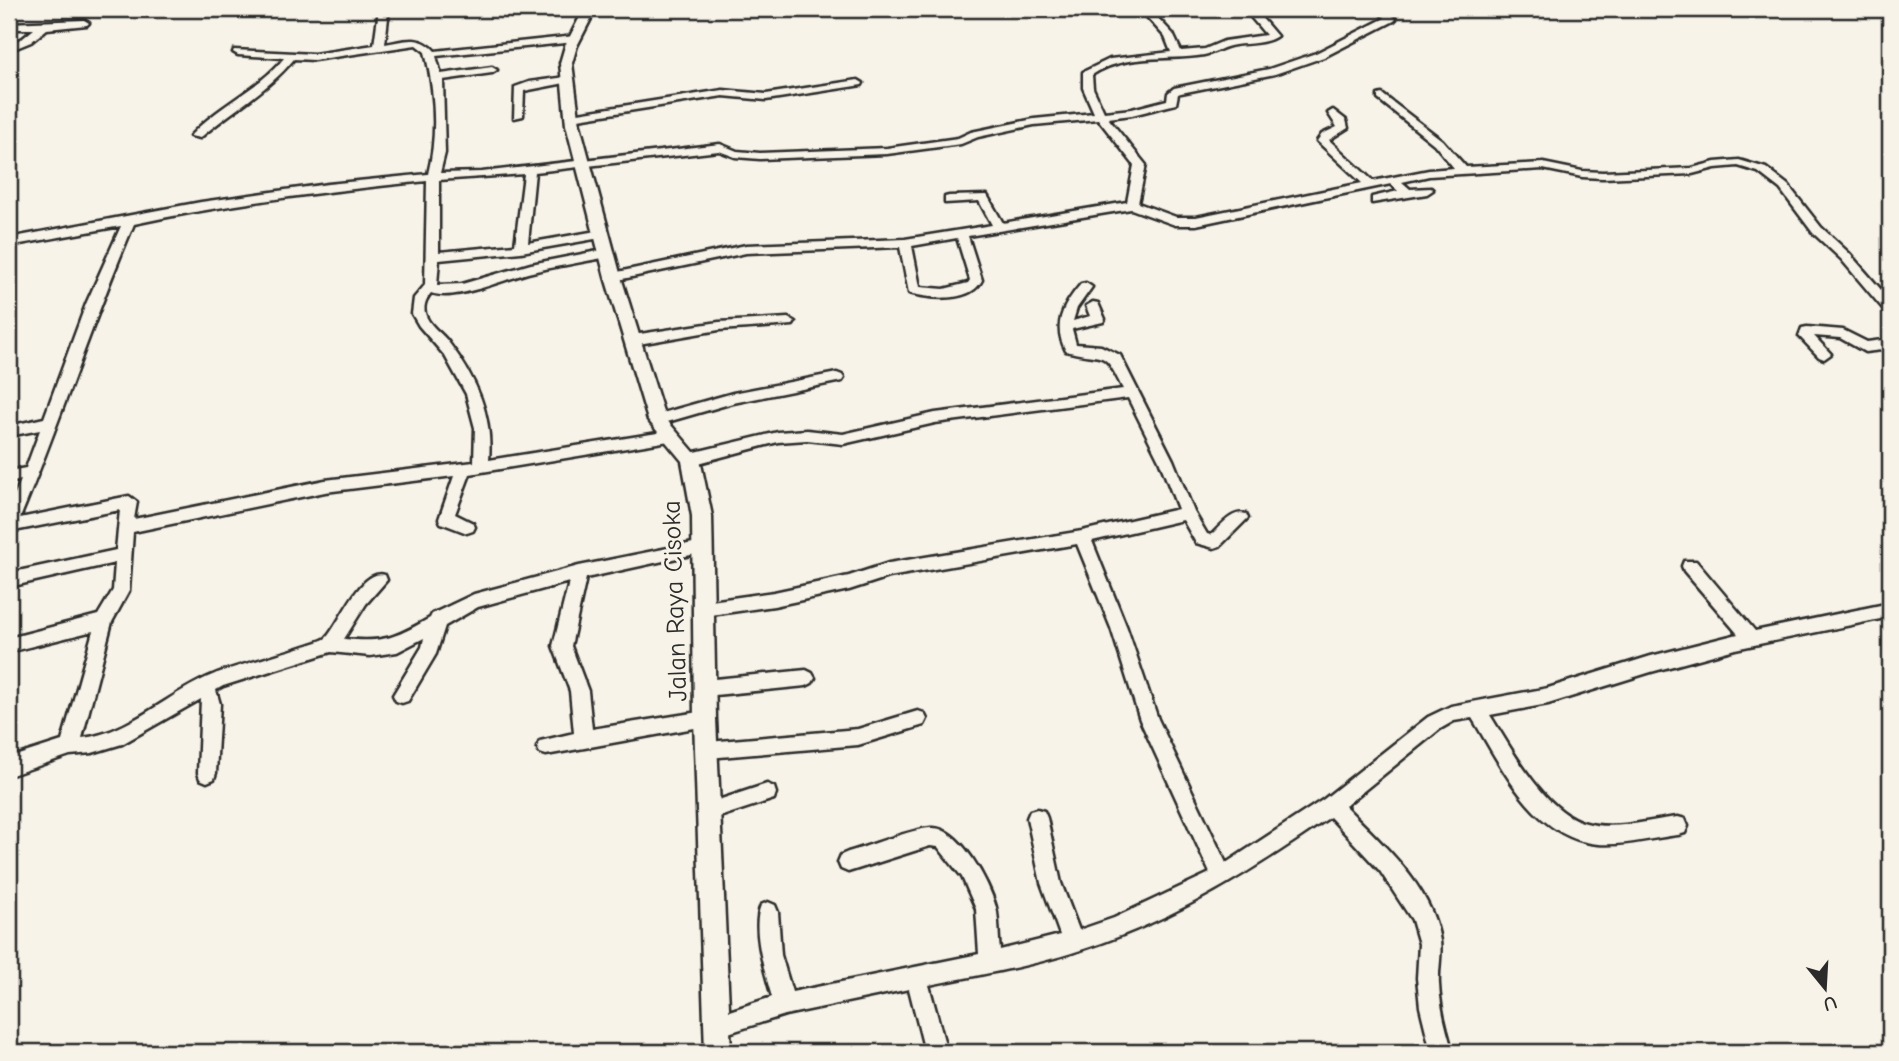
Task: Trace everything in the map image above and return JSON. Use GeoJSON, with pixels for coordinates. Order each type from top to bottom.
{"type":"FeatureCollection","features":[{"type":"Feature","properties":{"kind":"street"},"geometry":{"type":"LineString","coordinates":[[9,13],[17,9]]}},
{"type":"Feature","properties":{"kind":"street"},"geometry":{"type":"LineString","coordinates":[[379,48],[384,9]]}},
{"type":"Feature","properties":{"kind":"street"},"geometry":{"type":"LineString","coordinates":[[590,9],[566,63],[566,80],[582,162],[613,277],[657,420],[691,459],[778,437],[807,435],[843,439],[935,418],[1095,400],[1133,392]]}},
{"type":"Feature","properties":{"kind":"street"},"geometry":{"type":"LineString","coordinates":[[1152,9],[1151,16],[1170,36],[1176,52]]}},
{"type":"Feature","properties":{"kind":"street"},"geometry":{"type":"LineString","coordinates":[[1132,205],[1140,165],[1101,115],[1091,97],[1087,74],[1092,70],[1146,56],[1214,51],[1224,44],[1272,36],[1249,9]]}},
{"type":"Feature","properties":{"kind":"street"},"geometry":{"type":"LineString","coordinates":[[9,242],[213,204],[433,177],[482,175],[720,147],[735,154],[760,156],[887,151],[961,141],[975,134],[1034,122],[1157,108],[1172,102],[1173,93],[1178,90],[1260,75],[1320,55],[1391,19],[1381,9]]}},
{"type":"Feature","properties":{"kind":"street"},"geometry":{"type":"LineString","coordinates":[[9,26],[84,23]]}},
{"type":"Feature","properties":{"kind":"street"},"geometry":{"type":"LineString","coordinates":[[9,48],[27,40],[44,26]]}},
{"type":"Feature","properties":{"kind":"street"},"geometry":{"type":"LineString","coordinates":[[431,54],[575,39]]}},
{"type":"Feature","properties":{"kind":"street"},"geometry":{"type":"LineString","coordinates":[[238,52],[314,57],[417,42],[424,45],[431,54],[437,78],[439,153],[433,177],[431,286],[423,293],[418,310],[422,321],[441,341],[462,374],[474,400],[483,430],[473,467],[447,514],[447,519],[467,527]]}},
{"type":"Feature","properties":{"kind":"street"},"geometry":{"type":"LineString","coordinates":[[197,136],[226,110],[274,77],[290,57]]}},
{"type":"Feature","properties":{"kind":"street"},"geometry":{"type":"LineString","coordinates":[[437,78],[492,70]]}},
{"type":"Feature","properties":{"kind":"street"},"geometry":{"type":"LineString","coordinates":[[518,116],[519,89],[566,80]]}},
{"type":"Feature","properties":{"kind":"street"},"geometry":{"type":"LineString","coordinates":[[572,117],[723,93],[766,97],[858,83]]}},
{"type":"Feature","properties":{"kind":"street"},"geometry":{"type":"LineString","coordinates":[[1382,97],[1438,142],[1463,171]]}},
{"type":"Feature","properties":{"kind":"street"},"geometry":{"type":"LineString","coordinates":[[1334,113],[1342,122],[1343,128],[1326,136],[1323,141],[1369,184]]}},
{"type":"Feature","properties":{"kind":"street"},"geometry":{"type":"LineString","coordinates":[[613,277],[746,249],[905,243],[1132,205],[1175,221],[1196,221],[1369,184],[1463,171],[1543,166],[1573,173],[1603,174],[1692,171],[1715,165],[1749,164],[1770,176],[1794,197],[1817,230],[1845,256],[1890,308]]}},
{"type":"Feature","properties":{"kind":"street"},"geometry":{"type":"LineString","coordinates":[[520,248],[530,169]]}},
{"type":"Feature","properties":{"kind":"street"},"geometry":{"type":"LineString","coordinates":[[1393,180],[1408,193]]}},
{"type":"Feature","properties":{"kind":"street"},"geometry":{"type":"LineString","coordinates":[[1376,200],[1427,190]]}},
{"type":"Feature","properties":{"kind":"street"},"geometry":{"type":"LineString","coordinates":[[949,200],[983,198],[1000,229]]}},
{"type":"Feature","properties":{"kind":"street"},"geometry":{"type":"LineString","coordinates":[[10,526],[93,304],[130,221]]}},
{"type":"Feature","properties":{"kind":"street"},"geometry":{"type":"LineString","coordinates":[[905,243],[914,290],[934,295],[966,289],[973,286],[976,280],[962,235]]}},
{"type":"Feature","properties":{"kind":"street"},"geometry":{"type":"LineString","coordinates":[[432,257],[605,243]]}},
{"type":"Feature","properties":{"kind":"street"},"geometry":{"type":"LineString","coordinates":[[431,286],[437,291],[463,288],[605,243]]}},
{"type":"Feature","properties":{"kind":"street"},"geometry":{"type":"LineString","coordinates":[[1086,288],[1072,303],[1064,327],[1071,348],[1101,351],[1115,358],[1187,513],[1207,542],[1221,538],[1240,518]]}},
{"type":"Feature","properties":{"kind":"street"},"geometry":{"type":"LineString","coordinates":[[1064,327],[1098,319],[1093,306]]}},
{"type":"Feature","properties":{"kind":"street"},"geometry":{"type":"LineString","coordinates":[[633,340],[719,326],[788,322]]}},
{"type":"Feature","properties":{"kind":"street"},"geometry":{"type":"LineString","coordinates":[[1824,354],[1805,336],[1807,331],[1843,334],[1865,347],[1890,344]]}},
{"type":"Feature","properties":{"kind":"street"},"geometry":{"type":"LineString","coordinates":[[657,420],[733,398],[837,378]]}},
{"type":"Feature","properties":{"kind":"street"},"geometry":{"type":"LineString","coordinates":[[9,430],[51,422]]}},
{"type":"Feature","properties":{"kind":"street"},"geometry":{"type":"LineString","coordinates":[[125,527],[325,486],[473,467],[670,436]]}},
{"type":"Feature","properties":{"kind":"street","name":"Jalan Raya Cisoka"},"geometry":{"type":"LineString","coordinates":[[691,459],[702,516],[705,719],[718,1052]]}},
{"type":"Feature","properties":{"kind":"street"},"geometry":{"type":"LineString","coordinates":[[9,477],[32,472]]}},
{"type":"Feature","properties":{"kind":"street"},"geometry":{"type":"LineString","coordinates":[[10,526],[129,502],[121,591],[104,621],[70,747]]}},
{"type":"Feature","properties":{"kind":"street"},"geometry":{"type":"LineString","coordinates":[[704,610],[806,593],[918,565],[1082,537],[1187,513]]}},
{"type":"Feature","properties":{"kind":"street"},"geometry":{"type":"LineString","coordinates":[[1082,537],[1119,628],[1149,720],[1222,877]]}},
{"type":"Feature","properties":{"kind":"street"},"geometry":{"type":"LineString","coordinates":[[9,767],[70,747],[92,745],[116,738],[207,688],[246,670],[331,645],[370,649],[397,645],[438,619],[474,601],[579,573],[703,547]]}},
{"type":"Feature","properties":{"kind":"street"},"geometry":{"type":"LineString","coordinates":[[9,580],[124,555]]}},
{"type":"Feature","properties":{"kind":"street"},"geometry":{"type":"LineString","coordinates":[[1690,566],[1752,639]]}},
{"type":"Feature","properties":{"kind":"street"},"geometry":{"type":"LineString","coordinates":[[579,573],[562,646],[579,691],[584,739]]}},
{"type":"Feature","properties":{"kind":"street"},"geometry":{"type":"LineString","coordinates":[[331,645],[360,599],[379,580]]}},
{"type":"Feature","properties":{"kind":"street"},"geometry":{"type":"LineString","coordinates":[[719,1025],[785,1004],[1073,942],[1118,927],[1222,877],[1331,805],[1434,723],[1451,714],[1548,696],[1651,664],[1752,639],[1890,610]]}},
{"type":"Feature","properties":{"kind":"street"},"geometry":{"type":"LineString","coordinates":[[402,695],[430,649],[438,619]]}},
{"type":"Feature","properties":{"kind":"street"},"geometry":{"type":"LineString","coordinates":[[9,645],[104,621]]}},
{"type":"Feature","properties":{"kind":"street"},"geometry":{"type":"LineString","coordinates":[[705,688],[806,678]]}},
{"type":"Feature","properties":{"kind":"street"},"geometry":{"type":"LineString","coordinates":[[207,688],[211,704],[207,773]]}},
{"type":"Feature","properties":{"kind":"street"},"geometry":{"type":"LineString","coordinates":[[1476,709],[1542,806],[1567,827],[1588,834],[1678,826]]}},
{"type":"Feature","properties":{"kind":"street"},"geometry":{"type":"LineString","coordinates":[[546,747],[640,728],[705,719]]}},
{"type":"Feature","properties":{"kind":"street"},"geometry":{"type":"LineString","coordinates":[[708,750],[859,737],[918,719]]}},
{"type":"Feature","properties":{"kind":"street"},"geometry":{"type":"LineString","coordinates":[[710,811],[767,793]]}},
{"type":"Feature","properties":{"kind":"street"},"geometry":{"type":"LineString","coordinates":[[1331,805],[1388,863],[1408,890],[1429,936],[1428,980],[1433,1025],[1442,1052]]}},
{"type":"Feature","properties":{"kind":"street"},"geometry":{"type":"LineString","coordinates":[[1037,818],[1051,883],[1073,942]]}},
{"type":"Feature","properties":{"kind":"street"},"geometry":{"type":"LineString","coordinates":[[848,862],[930,837],[943,838],[969,870],[986,908],[990,961]]}},
{"type":"Feature","properties":{"kind":"street"},"geometry":{"type":"LineString","coordinates":[[768,912],[771,955],[785,1004]]}},
{"type":"Feature","properties":{"kind":"street"},"geometry":{"type":"LineString","coordinates":[[916,976],[936,1052]]}}]}
